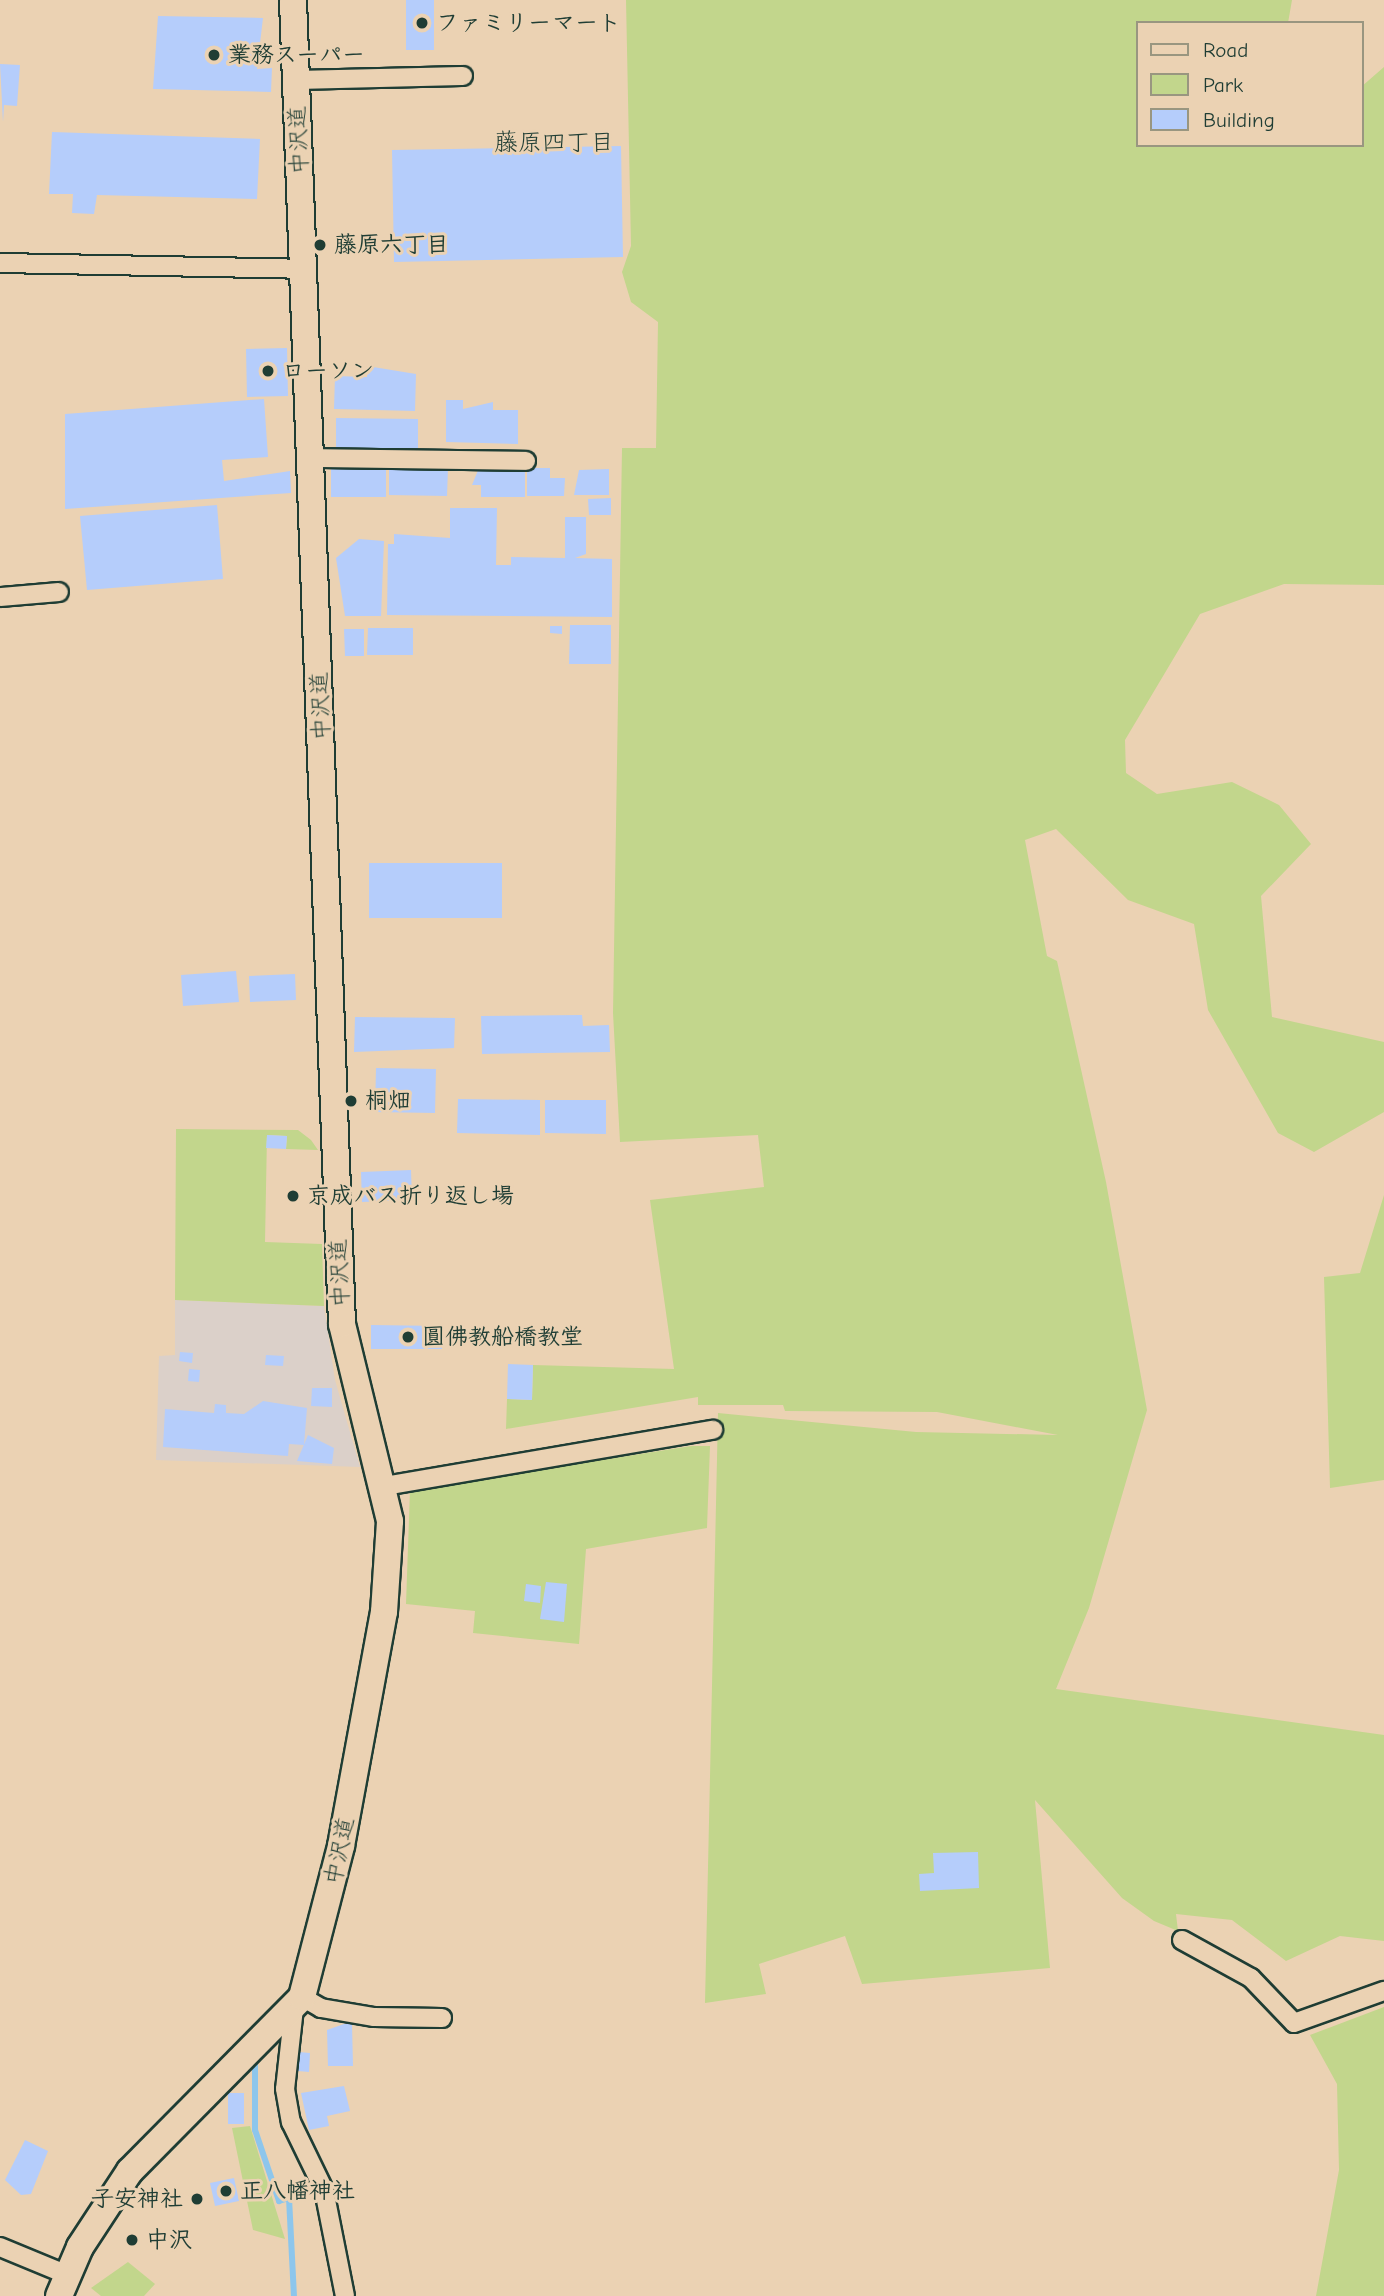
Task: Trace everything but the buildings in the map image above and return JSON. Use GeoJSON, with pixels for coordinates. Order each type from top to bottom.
{"type":"FeatureCollection","features":[{"type":"Feature","properties":{"kind":"street","name":"中沢道"},"geometry":{"type":"LineString","coordinates":[[63,2285],[130,2171],[298,2003],[324,1927],[370,1702],[389,1561],[383,1486],[342,1324],[293,0]]}},
{"type":"Feature","properties":{"kind":"street"},"geometry":{"type":"LineString","coordinates":[[296,80],[463,76]]}},
{"type":"Feature","properties":{"kind":"street"},"geometry":{"type":"LineString","coordinates":[[0,263],[304,269]]}},
{"type":"Feature","properties":{"kind":"street"},"geometry":{"type":"LineString","coordinates":[[312,458],[526,461]]}},
{"type":"Feature","properties":{"kind":"street"},"geometry":{"type":"LineString","coordinates":[[0,597],[59,592]]}},
{"type":"Feature","properties":{"kind":"street"},"geometry":{"type":"LineString","coordinates":[[383,1486],[713,1430]]}},
{"type":"Feature","properties":{"kind":"street"},"geometry":{"type":"LineString","coordinates":[[1182,1940],[1251,1978],[1294,2023],[1384,1991]]}},
{"type":"Feature","properties":{"kind":"street"},"geometry":{"type":"LineString","coordinates":[[345,2296],[324,2190],[291,2122],[285,2089],[298,2003],[374,2017],[442,2018]]}},
{"type":"Feature","properties":{"kind":"street"},"geometry":{"type":"LineString","coordinates":[[0,2247],[63,2285]]}},
{"type":"Feature","properties":{"kind":"shaded area"},"geometry":{"type":"Polygon","coordinates":[[[175,1300],[324,1306],[335,1380],[360,1467],[156,1460],[159,1356],[175,1355],[175,1300]]]}},
{"type":"Feature","properties":{"kind":"green space"},"geometry":{"type":"Polygon","coordinates":[[[626,0],[1292,0],[1288,21],[1136,21],[1136,147],[1363,147],[1363,85],[1384,67],[1384,585],[1284,584],[1200,614],[1125,740],[1126,773],[1157,794],[1232,782],[1279,805],[1311,844],[1261,896],[1272,1017],[1384,1042],[1384,1112],[1314,1152],[1278,1133],[1208,1010],[1194,924],[1128,900],[1056,829],[1025,840],[1047,956],[1057,961],[1106,1182],[1147,1410],[1089,1608],[1056,1689],[1384,1735],[1384,1941],[1340,1936],[1286,1961],[1232,1920],[1176,1914],[1178,1931],[1154,1921],[1122,1898],[1035,1800],[1050,1968],[862,1984],[845,1936],[759,1964],[766,1994],[705,2003],[718,1413],[916,1432],[1058,1435],[937,1412],[785,1411],[783,1405],[698,1405],[698,1397],[506,1429],[507,1399],[532,1400],[533,1365],[674,1369],[650,1200],[764,1187],[758,1135],[620,1142],[613,1013],[622,448],[656,448],[658,322],[631,302],[622,272],[631,246],[626,0]]]}},
{"type":"Feature","properties":{"kind":"green space"},"geometry":{"type":"Polygon","coordinates":[[[176,1129],[298,1130],[311,1140],[318,1150],[286,1149],[287,1136],[267,1135],[265,1242],[322,1244],[324,1306],[175,1300],[176,1129]]]}},
{"type":"Feature","properties":{"kind":"green space"},"geometry":{"type":"Polygon","coordinates":[[[1384,1195],[1384,1480],[1330,1488],[1324,1277],[1360,1273],[1384,1195]]]}},
{"type":"Feature","properties":{"kind":"green space"},"geometry":{"type":"Polygon","coordinates":[[[691,1446],[710,1446],[707,1528],[586,1549],[579,1644],[473,1633],[475,1611],[406,1604],[410,1490],[691,1446]]]}},
{"type":"Feature","properties":{"kind":"green space"},"geometry":{"type":"Polygon","coordinates":[[[1384,2007],[1384,2296],[1316,2296],[1339,2170],[1337,2084],[1310,2035],[1384,2007]]]}},
{"type":"Feature","properties":{"kind":"green space"},"geometry":{"type":"Polygon","coordinates":[[[250,2126],[285,2239],[253,2230],[232,2128],[250,2126]]]}},
{"type":"Feature","properties":{"kind":"green space"},"geometry":{"type":"Polygon","coordinates":[[[128,2262],[155,2284],[144,2296],[101,2296],[91,2288],[128,2262]]]}},
{"type":"Feature","properties":{"kind":"waterway"},"geometry":{"type":"LineString","coordinates":[[255,2064],[255,2130],[279,2201],[289,2198],[294,2296]]}},
{"type":"Feature","properties":{"kind":"place","name":"ファミリーマート"},"geometry":{"type":"Point","coordinates":[422,23]}},
{"type":"Feature","properties":{"kind":"place","name":"業務スーパー"},"geometry":{"type":"Point","coordinates":[214,55]}},
{"type":"Feature","properties":{"kind":"place","name":"藤原六丁目"},"geometry":{"type":"Point","coordinates":[320,245]}},
{"type":"Feature","properties":{"kind":"place","name":"ローソン"},"geometry":{"type":"Point","coordinates":[268,371]}},
{"type":"Feature","properties":{"kind":"place","name":"桐畑"},"geometry":{"type":"Point","coordinates":[351,1101]}},
{"type":"Feature","properties":{"kind":"place","name":"京成バス折り返し場"},"geometry":{"type":"Point","coordinates":[293,1196]}},
{"type":"Feature","properties":{"kind":"place","name":"圓佛教船橋教堂"},"geometry":{"type":"Point","coordinates":[408,1337]}},
{"type":"Feature","properties":{"kind":"place","name":"正八幡神社"},"geometry":{"type":"Point","coordinates":[226,2191]}},
{"type":"Feature","properties":{"kind":"place","name":"子安神社"},"geometry":{"type":"Point","coordinates":[197,2199]}},
{"type":"Feature","properties":{"kind":"place","name":"中沢"},"geometry":{"type":"Point","coordinates":[132,2240]}},
{"type":"Feature","properties":{"kind":"district","name":"藤原四丁目"},"geometry":{"type":"Point","coordinates":[554,143]}}]}
